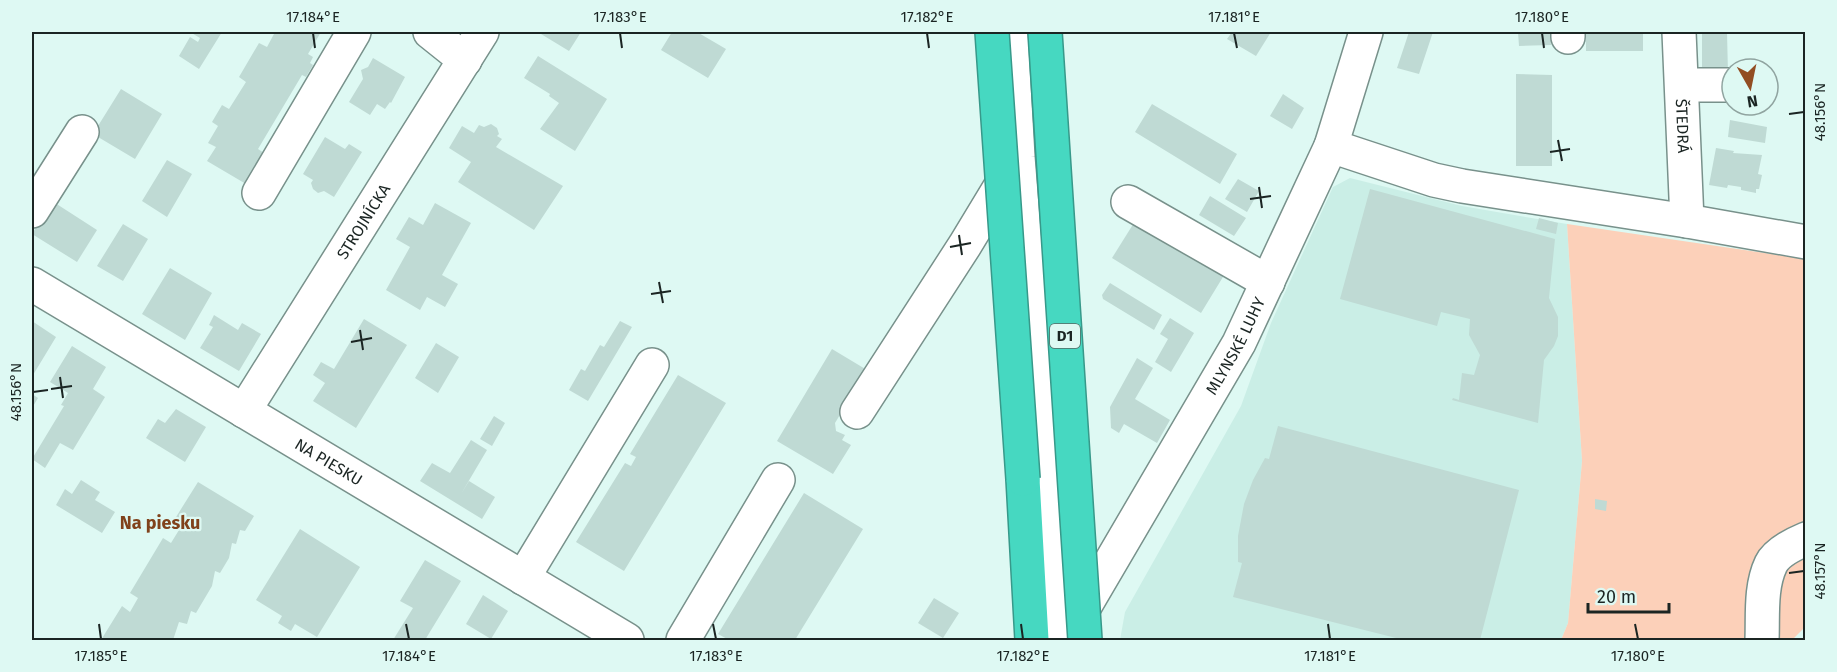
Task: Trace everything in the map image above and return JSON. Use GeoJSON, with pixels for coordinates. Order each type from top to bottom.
{"type":"FeatureCollection","features":[{"type":"Feature","properties":{"kind":"highway"},"geometry":{"type":"LineString","coordinates":[[992,32],[1032,640]]}},
{"type":"Feature","properties":{"kind":"highway","name":"D1"},"geometry":{"type":"LineString","coordinates":[[1045,32],[1085,640]]}},
{"type":"Feature","properties":{"kind":"street"},"geometry":{"type":"LineString","coordinates":[[259,193],[354,32]]}},
{"type":"Feature","properties":{"kind":"street"},"geometry":{"type":"LineString","coordinates":[[430,32],[465,60]]}},
{"type":"Feature","properties":{"kind":"street","name":"STROJNÍCKA"},"geometry":{"type":"LineString","coordinates":[[244,411],[482,32]]}},
{"type":"Feature","properties":{"kind":"street"},"geometry":{"type":"LineString","coordinates":[[1011,32],[1018,157],[1057,640]]}},
{"type":"Feature","properties":{"kind":"street","name":"MLYNSKÉ LUHY"},"geometry":{"type":"LineString","coordinates":[[1065,640],[1239,343],[1331,146],[1366,32]]}},
{"type":"Feature","properties":{"kind":"street","name":"ŠTEDRÁ"},"geometry":{"type":"LineString","coordinates":[[1679,32],[1687,220]]}},
{"type":"Feature","properties":{"kind":"street"},"geometry":{"type":"LineString","coordinates":[[1682,85],[1720,85]]}},
{"type":"Feature","properties":{"kind":"street"},"geometry":{"type":"LineString","coordinates":[[32,211],[82,132]]}},
{"type":"Feature","properties":{"kind":"street"},"geometry":{"type":"LineString","coordinates":[[1331,146],[1434,180],[1453,184],[1687,220],[1806,242]]}},
{"type":"Feature","properties":{"kind":"street"},"geometry":{"type":"LineString","coordinates":[[857,412],[965,245],[1018,157]]}},
{"type":"Feature","properties":{"kind":"street"},"geometry":{"type":"LineString","coordinates":[[1128,202],[1268,282]]}},
{"type":"Feature","properties":{"kind":"street","name":"NA PIESKU"},"geometry":{"type":"LineString","coordinates":[[32,284],[627,640]]}},
{"type":"Feature","properties":{"kind":"street"},"geometry":{"type":"LineString","coordinates":[[523,578],[652,365]]}},
{"type":"Feature","properties":{"kind":"street"},"geometry":{"type":"LineString","coordinates":[[683,640],[778,480]]}},
{"type":"Feature","properties":{"kind":"street"},"geometry":{"type":"LineString","coordinates":[[1762,640],[1764,590],[1772,562],[1789,546],[1806,538]]}},
{"type":"Feature","properties":{"kind":"shaded area"},"geometry":{"type":"Polygon","coordinates":[[[1350,178],[1462,206],[1567,224],[1582,461],[1568,623],[1561,640],[1120,640],[1125,612],[1241,406],[1271,323],[1333,187],[1350,178]]]}},
{"type":"Feature","properties":{"kind":"shaded area"},"geometry":{"type":"Polygon","coordinates":[[[1567,224],[1805,259],[1805,523],[1784,531],[1768,541],[1758,553],[1748,583],[1745,640],[1561,640],[1568,623],[1582,461],[1567,224]]]}},
{"type":"Feature","properties":{"kind":"shaded area"},"geometry":{"type":"Polygon","coordinates":[[[1805,553],[1805,627],[1793,639],[1777,640],[1776,593],[1787,564],[1805,553]]]}},
{"type":"Feature","properties":{"kind":"building"},"geometry":{"type":"Polygon","coordinates":[[[190,32],[222,32],[199,69],[179,56],[190,37],[198,42],[200,38],[190,32]]]}},
{"type":"Feature","properties":{"kind":"building"},"geometry":{"type":"Polygon","coordinates":[[[270,32],[321,32],[308,54],[313,57],[310,63],[313,65],[306,77],[302,75],[258,149],[264,153],[246,184],[207,161],[216,147],[208,143],[218,126],[212,122],[222,105],[229,109],[246,82],[239,77],[259,43],[267,47],[274,34],[270,32]]]}},
{"type":"Feature","properties":{"kind":"building"},"geometry":{"type":"Polygon","coordinates":[[[543,32],[581,32],[569,51],[541,34],[543,32]]]}},
{"type":"Feature","properties":{"kind":"building"},"geometry":{"type":"Polygon","coordinates":[[[672,32],[697,32],[726,49],[708,78],[661,50],[672,32]]]}},
{"type":"Feature","properties":{"kind":"building"},"geometry":{"type":"Polygon","coordinates":[[[1232,32],[1271,32],[1256,56],[1227,39],[1232,32]]]}},
{"type":"Feature","properties":{"kind":"building"},"geometry":{"type":"Polygon","coordinates":[[[1409,32],[1433,32],[1419,74],[1397,68],[1409,32]]]}},
{"type":"Feature","properties":{"kind":"building"},"geometry":{"type":"Polygon","coordinates":[[[1518,32],[1550,32],[1551,45],[1519,46],[1518,32]]]}},
{"type":"Feature","properties":{"kind":"building"},"geometry":{"type":"Polygon","coordinates":[[[1586,32],[1643,32],[1643,51],[1586,51],[1586,32]]]}},
{"type":"Feature","properties":{"kind":"building"},"geometry":{"type":"Polygon","coordinates":[[[1702,32],[1727,32],[1728,57],[1720,57],[1720,74],[1702,74],[1702,32]]]}},
{"type":"Feature","properties":{"kind":"building"},"geometry":{"type":"Polygon","coordinates":[[[538,56],[607,99],[575,151],[540,129],[559,103],[549,96],[550,94],[524,78],[538,56]]]}},
{"type":"Feature","properties":{"kind":"building"},"geometry":{"type":"Polygon","coordinates":[[[373,58],[405,77],[391,103],[385,109],[377,104],[370,115],[349,102],[363,79],[361,70],[368,67],[373,58]]]}},
{"type":"Feature","properties":{"kind":"building"},"geometry":{"type":"Polygon","coordinates":[[[1516,74],[1552,75],[1552,166],[1516,166],[1516,74]]]}},
{"type":"Feature","properties":{"kind":"building"},"geometry":{"type":"Polygon","coordinates":[[[121,89],[162,114],[135,159],[93,134],[121,89]]]}},
{"type":"Feature","properties":{"kind":"building"},"geometry":{"type":"Polygon","coordinates":[[[1283,94],[1304,108],[1292,129],[1270,116],[1283,94]]]}},
{"type":"Feature","properties":{"kind":"building"},"geometry":{"type":"Polygon","coordinates":[[[1152,104],[1237,154],[1220,184],[1135,132],[1152,104]]]}},
{"type":"Feature","properties":{"kind":"building"},"geometry":{"type":"Polygon","coordinates":[[[1730,120],[1767,127],[1765,143],[1728,137],[1730,120]]]}},
{"type":"Feature","properties":{"kind":"building"},"geometry":{"type":"Polygon","coordinates":[[[491,124],[497,128],[499,134],[497,136],[502,139],[496,147],[563,186],[534,230],[458,182],[471,162],[449,148],[462,126],[474,133],[479,125],[484,127],[491,124]]]}},
{"type":"Feature","properties":{"kind":"building"},"geometry":{"type":"Polygon","coordinates":[[[325,137],[345,149],[349,144],[362,152],[334,197],[324,191],[318,193],[313,189],[311,183],[313,180],[303,174],[325,137]]]}},
{"type":"Feature","properties":{"kind":"building"},"geometry":{"type":"Polygon","coordinates":[[[1716,148],[1734,151],[1733,153],[1762,155],[1758,174],[1762,175],[1756,193],[1741,190],[1741,187],[1728,185],[1727,188],[1709,185],[1716,148]]]}},
{"type":"Feature","properties":{"kind":"building"},"geometry":{"type":"Polygon","coordinates":[[[167,160],[192,174],[167,217],[142,201],[167,160]]]}},
{"type":"Feature","properties":{"kind":"building"},"geometry":{"type":"Polygon","coordinates":[[[1238,179],[1259,191],[1247,212],[1225,199],[1238,179]]]}},
{"type":"Feature","properties":{"kind":"building"},"geometry":{"type":"Polygon","coordinates":[[[1370,189],[1555,239],[1549,298],[1558,317],[1558,336],[1544,360],[1538,423],[1452,400],[1453,398],[1459,400],[1462,373],[1474,375],[1480,355],[1469,335],[1470,319],[1441,312],[1437,326],[1340,299],[1370,189]]]}},
{"type":"Feature","properties":{"kind":"building"},"geometry":{"type":"Polygon","coordinates":[[[1210,196],[1246,218],[1234,236],[1199,215],[1210,196]]]}},
{"type":"Feature","properties":{"kind":"building"},"geometry":{"type":"Polygon","coordinates":[[[52,201],[97,230],[77,262],[32,234],[52,201]]]}},
{"type":"Feature","properties":{"kind":"building"},"geometry":{"type":"Polygon","coordinates":[[[435,203],[471,223],[442,275],[458,284],[445,307],[427,297],[420,310],[386,290],[410,247],[396,239],[409,217],[423,225],[435,203]]]}},
{"type":"Feature","properties":{"kind":"building"},"geometry":{"type":"Polygon","coordinates":[[[1137,218],[1226,272],[1201,313],[1112,258],[1137,218]]]}},
{"type":"Feature","properties":{"kind":"building"},"geometry":{"type":"Polygon","coordinates":[[[1539,218],[1558,223],[1556,234],[1536,229],[1539,218]]]}},
{"type":"Feature","properties":{"kind":"building"},"geometry":{"type":"Polygon","coordinates":[[[123,224],[148,239],[123,281],[97,266],[123,224]]]}},
{"type":"Feature","properties":{"kind":"building"},"geometry":{"type":"Polygon","coordinates":[[[170,268],[212,293],[185,340],[142,314],[170,268]]]}},
{"type":"Feature","properties":{"kind":"building"},"geometry":{"type":"Polygon","coordinates":[[[1110,283],[1162,315],[1154,330],[1103,299],[1102,295],[1110,283]]]}},
{"type":"Feature","properties":{"kind":"building"},"geometry":{"type":"Polygon","coordinates":[[[214,315],[238,330],[242,323],[261,334],[239,371],[200,348],[213,327],[209,325],[214,315]]]}},
{"type":"Feature","properties":{"kind":"building"},"geometry":{"type":"Polygon","coordinates":[[[1170,318],[1194,333],[1171,372],[1155,362],[1168,339],[1160,334],[1170,318]]]}},
{"type":"Feature","properties":{"kind":"building"},"geometry":{"type":"Polygon","coordinates":[[[364,319],[407,345],[356,428],[313,401],[325,383],[313,375],[321,362],[334,369],[364,319]]]}},
{"type":"Feature","properties":{"kind":"building"},"geometry":{"type":"Polygon","coordinates":[[[32,321],[56,337],[33,375],[32,374],[32,321]]]}},
{"type":"Feature","properties":{"kind":"building"},"geometry":{"type":"Polygon","coordinates":[[[620,321],[632,327],[588,401],[569,390],[581,369],[585,371],[600,345],[604,347],[620,321]]]}},
{"type":"Feature","properties":{"kind":"building"},"geometry":{"type":"Polygon","coordinates":[[[436,343],[459,357],[438,393],[415,378],[436,343]]]}},
{"type":"Feature","properties":{"kind":"building"},"geometry":{"type":"Polygon","coordinates":[[[72,346],[106,367],[93,389],[105,397],[73,450],[60,443],[45,468],[32,459],[64,406],[61,405],[68,393],[50,382],[72,346]]]}},
{"type":"Feature","properties":{"kind":"building"},"geometry":{"type":"Polygon","coordinates":[[[832,349],[867,370],[835,423],[836,431],[845,435],[842,440],[851,445],[833,474],[777,441],[832,349]]]}},
{"type":"Feature","properties":{"kind":"building"},"geometry":{"type":"Polygon","coordinates":[[[1137,358],[1153,368],[1135,399],[1170,420],[1157,443],[1124,424],[1119,433],[1111,428],[1110,407],[1137,358]]]}},
{"type":"Feature","properties":{"kind":"building"},"geometry":{"type":"Polygon","coordinates":[[[678,375],[726,403],[624,571],[576,542],[625,463],[631,466],[636,457],[630,454],[678,375]]]}},
{"type":"Feature","properties":{"kind":"building"},"geometry":{"type":"Polygon","coordinates":[[[32,394],[38,398],[32,408],[32,394]]]}},
{"type":"Feature","properties":{"kind":"building"},"geometry":{"type":"Polygon","coordinates":[[[176,409],[206,427],[185,462],[146,438],[158,419],[165,423],[176,409]]]}},
{"type":"Feature","properties":{"kind":"building"},"geometry":{"type":"Polygon","coordinates":[[[494,416],[505,423],[492,446],[480,439],[494,416]]]}},
{"type":"Feature","properties":{"kind":"building"},"geometry":{"type":"Polygon","coordinates":[[[1278,426],[1519,490],[1480,640],[1404,640],[1233,597],[1242,563],[1238,562],[1238,536],[1244,504],[1265,458],[1269,459],[1278,426]]]}},
{"type":"Feature","properties":{"kind":"building"},"geometry":{"type":"Polygon","coordinates":[[[471,440],[487,450],[461,494],[469,481],[495,497],[482,519],[420,481],[432,463],[450,473],[471,440]]]}},
{"type":"Feature","properties":{"kind":"building"},"geometry":{"type":"Polygon","coordinates":[[[81,480],[100,492],[95,500],[115,512],[102,533],[56,505],[65,489],[72,494],[81,480]]]}},
{"type":"Feature","properties":{"kind":"building"},"geometry":{"type":"Polygon","coordinates":[[[198,482],[254,516],[245,531],[240,530],[236,544],[232,543],[229,558],[220,573],[215,571],[212,586],[196,613],[191,611],[187,624],[179,622],[173,640],[101,640],[122,606],[130,612],[138,598],[130,593],[163,538],[171,543],[179,530],[171,525],[198,482]]]}},
{"type":"Feature","properties":{"kind":"building"},"geometry":{"type":"Polygon","coordinates":[[[804,493],[863,529],[795,640],[729,640],[718,634],[804,493]]]}},
{"type":"Feature","properties":{"kind":"building"},"geometry":{"type":"Polygon","coordinates":[[[1595,499],[1607,501],[1606,511],[1595,509],[1595,499]]]}},
{"type":"Feature","properties":{"kind":"building"},"geometry":{"type":"Polygon","coordinates":[[[300,529],[360,567],[317,637],[295,624],[291,631],[278,623],[282,616],[256,600],[300,529]]]}},
{"type":"Feature","properties":{"kind":"building"},"geometry":{"type":"Polygon","coordinates":[[[425,560],[461,581],[425,640],[393,640],[413,608],[400,601],[425,560]]]}},
{"type":"Feature","properties":{"kind":"building"},"geometry":{"type":"Polygon","coordinates":[[[483,595],[508,611],[491,639],[466,624],[483,595]]]}},
{"type":"Feature","properties":{"kind":"building"},"geometry":{"type":"Polygon","coordinates":[[[934,598],[959,613],[943,638],[918,623],[934,598]]]}},
{"type":"Feature","properties":{"kind":"district","name":"Na piesku"},"geometry":{"type":"Point","coordinates":[160,523]}}]}
